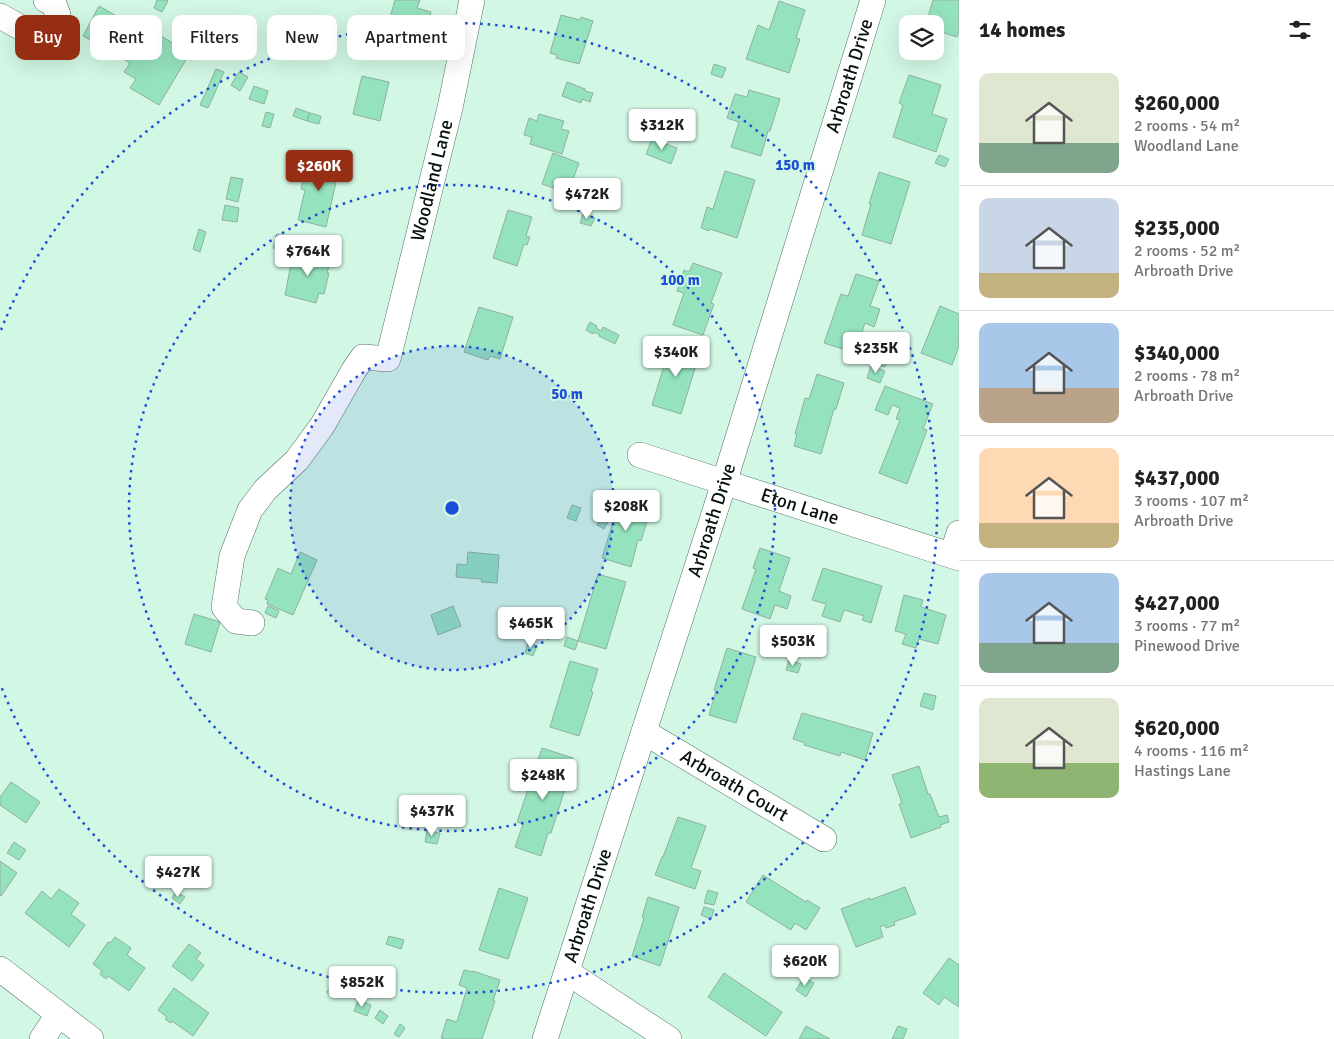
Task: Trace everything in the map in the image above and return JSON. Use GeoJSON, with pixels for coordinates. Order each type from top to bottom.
{"type":"FeatureCollection","features":[{"type":"Feature","properties":{"kind":"street"},"geometry":{"type":"LineString","coordinates":[[0,16],[36,36],[47,35],[58,28],[58,15],[54,4],[46,0]]}},
{"type":"Feature","properties":{"kind":"street","name":"Woodland Lane"},"geometry":{"type":"LineString","coordinates":[[252,624],[236,621],[224,607],[232,556],[250,510],[265,490],[297,460],[322,426],[363,357],[388,359],[450,108],[472,0]]}},
{"type":"Feature","properties":{"kind":"street","name":"Arbroath Drive"},"geometry":{"type":"LineString","coordinates":[[546,1039],[724,483],[873,0]]}},
{"type":"Feature","properties":{"kind":"street","name":"Eton Lane"},"geometry":{"type":"LineString","coordinates":[[640,455],[724,483],[957,549]]}},
{"type":"Feature","properties":{"kind":"street","name":"Arbroath Court"},"geometry":{"type":"LineString","coordinates":[[644,732],[824,839]]}},
{"type":"Feature","properties":{"kind":"street"},"geometry":{"type":"LineString","coordinates":[[0,969],[91,1039]]}},
{"type":"Feature","properties":{"kind":"street"},"geometry":{"type":"LineString","coordinates":[[567,972],[669,1039]]}},
{"type":"Feature","properties":{"kind":"street"},"geometry":{"type":"LineString","coordinates":[[42,1039],[58,1015]]}},
{"type":"Feature","properties":{"kind":"building"},"geometry":{"type":"Polygon","coordinates":[[[157,0],[168,1],[162,12],[154,8],[157,0]]]}},
{"type":"Feature","properties":{"kind":"building"},"geometry":{"type":"Polygon","coordinates":[[[395,0],[420,0],[417,8],[431,12],[430,15],[391,15],[395,0]]]}},
{"type":"Feature","properties":{"kind":"building"},"geometry":{"type":"Polygon","coordinates":[[[933,0],[959,0],[959,31],[957,37],[944,33],[944,15],[929,15],[933,0]]]}},
{"type":"Feature","properties":{"kind":"building"},"geometry":{"type":"Polygon","coordinates":[[[779,1],[805,10],[796,38],[800,39],[789,73],[746,59],[758,25],[769,30],[779,1]]]}},
{"type":"Feature","properties":{"kind":"building"},"geometry":{"type":"Polygon","coordinates":[[[99,6],[115,15],[94,15],[99,6]]]}},
{"type":"Feature","properties":{"kind":"building"},"geometry":{"type":"Polygon","coordinates":[[[561,15],[580,20],[581,17],[593,21],[579,64],[556,58],[557,55],[550,53],[561,15]]]}},
{"type":"Feature","properties":{"kind":"building"},"geometry":{"type":"Polygon","coordinates":[[[90,23],[90,40],[83,36],[90,23]]]}},
{"type":"Feature","properties":{"kind":"building"},"geometry":{"type":"Polygon","coordinates":[[[162,37],[172,42],[172,60],[186,60],[159,105],[130,88],[136,79],[124,72],[130,63],[125,60],[162,60],[162,37]]]}},
{"type":"Feature","properties":{"kind":"building"},"geometry":{"type":"Polygon","coordinates":[[[714,64],[726,68],[722,78],[711,74],[714,64]]]}},
{"type":"Feature","properties":{"kind":"building"},"geometry":{"type":"Polygon","coordinates":[[[216,69],[224,72],[208,108],[200,105],[216,69]]]}},
{"type":"Feature","properties":{"kind":"building"},"geometry":{"type":"Polygon","coordinates":[[[239,72],[248,77],[240,91],[231,85],[239,72]]]}},
{"type":"Feature","properties":{"kind":"building"},"geometry":{"type":"Polygon","coordinates":[[[909,75],[941,85],[932,114],[947,119],[936,152],[893,137],[903,105],[899,103],[909,75]]]}},
{"type":"Feature","properties":{"kind":"building"},"geometry":{"type":"Polygon","coordinates":[[[362,76],[389,82],[380,121],[353,114],[362,76]]]}},
{"type":"Feature","properties":{"kind":"building"},"geometry":{"type":"Polygon","coordinates":[[[567,82],[593,93],[590,102],[582,99],[581,103],[562,96],[567,82]]]}},
{"type":"Feature","properties":{"kind":"building"},"geometry":{"type":"Polygon","coordinates":[[[254,86],[268,91],[264,104],[249,99],[254,86]]]}},
{"type":"Feature","properties":{"kind":"building"},"geometry":{"type":"Polygon","coordinates":[[[749,90],[780,99],[761,156],[731,147],[739,122],[727,118],[735,94],[747,97],[749,90]]]}},
{"type":"Feature","properties":{"kind":"building"},"geometry":{"type":"Polygon","coordinates":[[[296,108],[310,113],[307,121],[293,116],[296,108]]]}},
{"type":"Feature","properties":{"kind":"building"},"geometry":{"type":"Polygon","coordinates":[[[266,112],[274,114],[270,128],[262,126],[266,112]]]}},
{"type":"Feature","properties":{"kind":"building"},"geometry":{"type":"Polygon","coordinates":[[[310,113],[321,116],[319,124],[307,121],[310,113]]]}},
{"type":"Feature","properties":{"kind":"building"},"geometry":{"type":"Polygon","coordinates":[[[539,114],[564,121],[561,129],[569,131],[562,154],[530,144],[532,137],[524,135],[529,118],[537,121],[539,114]]]}},
{"type":"Feature","properties":{"kind":"building"},"geometry":{"type":"Polygon","coordinates":[[[652,139],[677,148],[671,164],[646,154],[652,139]]]}},
{"type":"Feature","properties":{"kind":"building"},"geometry":{"type":"Polygon","coordinates":[[[553,153],[579,163],[568,193],[542,184],[553,153]]]}},
{"type":"Feature","properties":{"kind":"building"},"geometry":{"type":"Polygon","coordinates":[[[939,155],[949,159],[945,167],[935,163],[939,155]]]}},
{"type":"Feature","properties":{"kind":"building"},"geometry":{"type":"Polygon","coordinates":[[[313,158],[340,164],[326,227],[298,220],[305,190],[301,189],[303,180],[307,181],[313,158]]]}},
{"type":"Feature","properties":{"kind":"building"},"geometry":{"type":"Polygon","coordinates":[[[725,171],[755,180],[737,238],[701,228],[707,207],[713,209],[725,171]]]}},
{"type":"Feature","properties":{"kind":"building"},"geometry":{"type":"Polygon","coordinates":[[[879,172],[910,182],[891,244],[862,235],[879,172]]]}},
{"type":"Feature","properties":{"kind":"building"},"geometry":{"type":"Polygon","coordinates":[[[231,177],[243,179],[238,202],[226,199],[231,177]]]}},
{"type":"Feature","properties":{"kind":"building"},"geometry":{"type":"Polygon","coordinates":[[[225,205],[239,208],[237,222],[222,220],[225,205]]]}},
{"type":"Feature","properties":{"kind":"building"},"geometry":{"type":"Polygon","coordinates":[[[508,210],[532,217],[526,236],[530,237],[527,245],[524,244],[517,266],[493,258],[508,210]]]}},
{"type":"Feature","properties":{"kind":"building"},"geometry":{"type":"Polygon","coordinates":[[[583,214],[595,218],[591,226],[580,223],[583,214]]]}},
{"type":"Feature","properties":{"kind":"building"},"geometry":{"type":"Polygon","coordinates":[[[199,229],[206,232],[200,252],[193,249],[199,229]]]}},
{"type":"Feature","properties":{"kind":"building"},"geometry":{"type":"Polygon","coordinates":[[[277,234],[297,240],[293,253],[273,248],[277,234]]]}},
{"type":"Feature","properties":{"kind":"building"},"geometry":{"type":"Polygon","coordinates":[[[297,251],[331,260],[324,294],[319,293],[316,303],[285,295],[291,264],[294,265],[297,251]]]}},
{"type":"Feature","properties":{"kind":"building"},"geometry":{"type":"Polygon","coordinates":[[[693,263],[722,273],[711,303],[714,304],[703,335],[673,325],[684,293],[677,291],[684,270],[689,272],[693,263]]]}},
{"type":"Feature","properties":{"kind":"building"},"geometry":{"type":"Polygon","coordinates":[[[856,274],[879,281],[870,306],[880,309],[874,327],[865,323],[855,353],[824,343],[841,294],[848,296],[856,274]]]}},
{"type":"Feature","properties":{"kind":"building"},"geometry":{"type":"Polygon","coordinates":[[[940,306],[959,314],[959,346],[952,365],[921,353],[940,306]]]}},
{"type":"Feature","properties":{"kind":"building"},"geometry":{"type":"Polygon","coordinates":[[[479,307],[513,317],[500,359],[490,356],[488,360],[464,352],[479,307]]]}},
{"type":"Feature","properties":{"kind":"building"},"geometry":{"type":"Polygon","coordinates":[[[590,322],[601,331],[603,327],[619,335],[615,344],[594,332],[593,334],[586,330],[590,322]]]}},
{"type":"Feature","properties":{"kind":"building"},"geometry":{"type":"Polygon","coordinates":[[[671,343],[700,352],[681,414],[652,405],[671,343]]]}},
{"type":"Feature","properties":{"kind":"building"},"geometry":{"type":"Polygon","coordinates":[[[877,356],[887,359],[885,367],[875,364],[877,356]]]}},
{"type":"Feature","properties":{"kind":"building"},"geometry":{"type":"Polygon","coordinates":[[[871,366],[885,371],[880,383],[867,378],[871,366]]]}},
{"type":"Feature","properties":{"kind":"building"},"geometry":{"type":"Polygon","coordinates":[[[817,374],[844,383],[836,409],[834,409],[821,454],[794,446],[797,434],[795,434],[805,398],[809,399],[817,374]]]}},
{"type":"Feature","properties":{"kind":"building"},"geometry":{"type":"Polygon","coordinates":[[[885,386],[933,404],[923,429],[927,430],[907,484],[879,473],[900,420],[896,419],[900,408],[892,405],[888,415],[875,410],[885,386]]]}},
{"type":"Feature","properties":{"kind":"building"},"geometry":{"type":"Polygon","coordinates":[[[620,499],[651,508],[641,541],[638,540],[631,567],[602,558],[620,499]]]}},
{"type":"Feature","properties":{"kind":"building"},"geometry":{"type":"Polygon","coordinates":[[[572,505],[581,508],[576,521],[567,518],[572,505]]]}},
{"type":"Feature","properties":{"kind":"building"},"geometry":{"type":"Polygon","coordinates":[[[601,518],[608,522],[604,529],[597,525],[601,518]]]}},
{"type":"Feature","properties":{"kind":"building"},"geometry":{"type":"Polygon","coordinates":[[[760,548],[790,558],[779,591],[791,596],[787,609],[775,605],[770,619],[742,609],[756,569],[753,568],[760,548]]]}},
{"type":"Feature","properties":{"kind":"building"},"geometry":{"type":"Polygon","coordinates":[[[300,552],[317,560],[293,615],[267,604],[268,600],[265,599],[278,568],[291,574],[300,552]]]}},
{"type":"Feature","properties":{"kind":"building"},"geometry":{"type":"Polygon","coordinates":[[[468,552],[499,555],[497,583],[481,582],[482,579],[456,577],[457,564],[467,565],[468,552]]]}},
{"type":"Feature","properties":{"kind":"building"},"geometry":{"type":"Polygon","coordinates":[[[823,568],[882,586],[871,623],[862,620],[864,616],[844,610],[840,622],[822,616],[826,604],[812,600],[823,568]]]}},
{"type":"Feature","properties":{"kind":"building"},"geometry":{"type":"Polygon","coordinates":[[[598,574],[626,582],[606,649],[578,641],[598,574]]]}},
{"type":"Feature","properties":{"kind":"building"},"geometry":{"type":"Polygon","coordinates":[[[904,595],[923,600],[921,607],[946,615],[938,644],[919,639],[916,648],[902,644],[906,634],[895,631],[904,595]]]}},
{"type":"Feature","properties":{"kind":"building"},"geometry":{"type":"Polygon","coordinates":[[[268,606],[279,611],[276,618],[265,613],[268,606]]]}},
{"type":"Feature","properties":{"kind":"building"},"geometry":{"type":"Polygon","coordinates":[[[453,606],[461,626],[438,635],[431,615],[453,606]]]}},
{"type":"Feature","properties":{"kind":"building"},"geometry":{"type":"Polygon","coordinates":[[[194,614],[220,622],[211,652],[185,644],[194,614]]]}},
{"type":"Feature","properties":{"kind":"building"},"geometry":{"type":"Polygon","coordinates":[[[567,637],[578,641],[575,650],[564,646],[567,637]]]}},
{"type":"Feature","properties":{"kind":"building"},"geometry":{"type":"Polygon","coordinates":[[[793,642],[801,644],[797,657],[789,655],[793,642]]]}},
{"type":"Feature","properties":{"kind":"building"},"geometry":{"type":"Polygon","coordinates":[[[528,643],[537,646],[533,656],[525,653],[528,643]]]}},
{"type":"Feature","properties":{"kind":"building"},"geometry":{"type":"Polygon","coordinates":[[[727,648],[756,657],[736,723],[709,715],[716,691],[714,690],[727,648]]]}},
{"type":"Feature","properties":{"kind":"building"},"geometry":{"type":"Polygon","coordinates":[[[789,660],[801,664],[798,673],[786,670],[789,660]]]}},
{"type":"Feature","properties":{"kind":"building"},"geometry":{"type":"Polygon","coordinates":[[[570,661],[598,669],[579,736],[550,727],[570,661]]]}},
{"type":"Feature","properties":{"kind":"building"},"geometry":{"type":"Polygon","coordinates":[[[924,693],[936,696],[933,710],[920,706],[924,693]]]}},
{"type":"Feature","properties":{"kind":"building"},"geometry":{"type":"Polygon","coordinates":[[[802,713],[873,733],[865,760],[841,752],[840,756],[804,745],[805,743],[793,739],[802,713]]]}},
{"type":"Feature","properties":{"kind":"building"},"geometry":{"type":"Polygon","coordinates":[[[542,748],[573,758],[551,833],[548,833],[541,856],[515,847],[523,824],[517,822],[542,748]]]}},
{"type":"Feature","properties":{"kind":"building"},"geometry":{"type":"Polygon","coordinates":[[[919,766],[928,794],[930,794],[939,817],[947,815],[949,822],[940,825],[941,827],[911,838],[899,804],[902,803],[892,775],[919,766]]]}},
{"type":"Feature","properties":{"kind":"building"},"geometry":{"type":"Polygon","coordinates":[[[11,782],[40,802],[26,823],[0,805],[0,797],[11,782]]]}},
{"type":"Feature","properties":{"kind":"building"},"geometry":{"type":"Polygon","coordinates":[[[678,817],[706,826],[691,868],[701,871],[695,889],[655,875],[678,817]]]}},
{"type":"Feature","properties":{"kind":"building"},"geometry":{"type":"Polygon","coordinates":[[[427,831],[440,833],[437,844],[425,842],[427,831]]]}},
{"type":"Feature","properties":{"kind":"building"},"geometry":{"type":"Polygon","coordinates":[[[14,842],[26,850],[19,860],[7,853],[14,842]]]}},
{"type":"Feature","properties":{"kind":"building"},"geometry":{"type":"Polygon","coordinates":[[[0,861],[17,873],[1,896],[0,895],[0,861]]]}},
{"type":"Feature","properties":{"kind":"building"},"geometry":{"type":"Polygon","coordinates":[[[763,875],[806,902],[807,900],[820,908],[806,930],[795,923],[791,930],[746,902],[763,875]]]}},
{"type":"Feature","properties":{"kind":"building"},"geometry":{"type":"Polygon","coordinates":[[[905,887],[916,914],[894,922],[895,925],[886,928],[885,925],[880,927],[883,937],[856,947],[841,909],[905,887]]]}},
{"type":"Feature","properties":{"kind":"building"},"geometry":{"type":"Polygon","coordinates":[[[499,888],[528,898],[508,959],[479,950],[499,888]]]}},
{"type":"Feature","properties":{"kind":"building"},"geometry":{"type":"Polygon","coordinates":[[[59,889],[79,903],[71,914],[85,925],[69,947],[25,913],[42,891],[51,899],[59,889]]]}},
{"type":"Feature","properties":{"kind":"building"},"geometry":{"type":"Polygon","coordinates":[[[708,890],[718,893],[714,905],[704,903],[708,890]]]}},
{"type":"Feature","properties":{"kind":"building"},"geometry":{"type":"Polygon","coordinates":[[[176,892],[185,897],[180,904],[172,898],[176,892]]]}},
{"type":"Feature","properties":{"kind":"building"},"geometry":{"type":"Polygon","coordinates":[[[648,897],[679,907],[660,966],[632,956],[644,918],[642,917],[648,897]]]}},
{"type":"Feature","properties":{"kind":"building"},"geometry":{"type":"Polygon","coordinates":[[[704,907],[714,910],[711,919],[701,915],[704,907]]]}},
{"type":"Feature","properties":{"kind":"building"},"geometry":{"type":"Polygon","coordinates":[[[389,936],[404,940],[401,949],[386,944],[389,936]]]}},
{"type":"Feature","properties":{"kind":"building"},"geometry":{"type":"Polygon","coordinates":[[[115,937],[131,948],[127,955],[145,968],[129,991],[108,976],[106,979],[100,974],[102,971],[93,964],[108,942],[110,943],[115,937]]]}},
{"type":"Feature","properties":{"kind":"building"},"geometry":{"type":"Polygon","coordinates":[[[189,944],[201,953],[196,959],[204,965],[192,981],[172,966],[189,944]]]}},
{"type":"Feature","properties":{"kind":"building"},"geometry":{"type":"Polygon","coordinates":[[[949,958],[959,965],[959,1007],[944,997],[939,1005],[923,993],[949,958]]]}},
{"type":"Feature","properties":{"kind":"building"},"geometry":{"type":"Polygon","coordinates":[[[357,967],[365,971],[360,981],[351,976],[357,967]]]}},
{"type":"Feature","properties":{"kind":"building"},"geometry":{"type":"Polygon","coordinates":[[[464,970],[500,980],[493,1001],[495,1001],[482,1039],[441,1038],[447,1019],[457,1022],[467,988],[459,985],[464,970]]]}},
{"type":"Feature","properties":{"kind":"building"},"geometry":{"type":"Polygon","coordinates":[[[724,973],[782,1012],[766,1036],[708,997],[724,973]]]}},
{"type":"Feature","properties":{"kind":"building"},"geometry":{"type":"Polygon","coordinates":[[[804,977],[814,983],[806,997],[796,990],[804,977]]]}},
{"type":"Feature","properties":{"kind":"building"},"geometry":{"type":"Polygon","coordinates":[[[333,984],[340,989],[334,997],[327,992],[333,984]]]}},
{"type":"Feature","properties":{"kind":"building"},"geometry":{"type":"Polygon","coordinates":[[[362,986],[369,990],[364,999],[357,995],[362,986]]]}},
{"type":"Feature","properties":{"kind":"building"},"geometry":{"type":"Polygon","coordinates":[[[174,988],[209,1013],[193,1036],[172,1021],[171,1023],[165,1019],[167,1017],[158,1010],[174,988]]]}},
{"type":"Feature","properties":{"kind":"building"},"geometry":{"type":"Polygon","coordinates":[[[358,1000],[371,1005],[367,1016],[354,1011],[358,1000]]]}},
{"type":"Feature","properties":{"kind":"building"},"geometry":{"type":"Polygon","coordinates":[[[380,1010],[388,1016],[383,1024],[375,1018],[380,1010]]]}},
{"type":"Feature","properties":{"kind":"building"},"geometry":{"type":"Polygon","coordinates":[[[400,1024],[405,1028],[399,1037],[394,1034],[400,1024]]]}},
{"type":"Feature","properties":{"kind":"building"},"geometry":{"type":"Polygon","coordinates":[[[806,1026],[830,1039],[799,1039],[806,1026]]]}},
{"type":"Feature","properties":{"kind":"building"},"geometry":{"type":"Polygon","coordinates":[[[898,1026],[907,1029],[903,1039],[892,1039],[898,1026]]]}}]}
